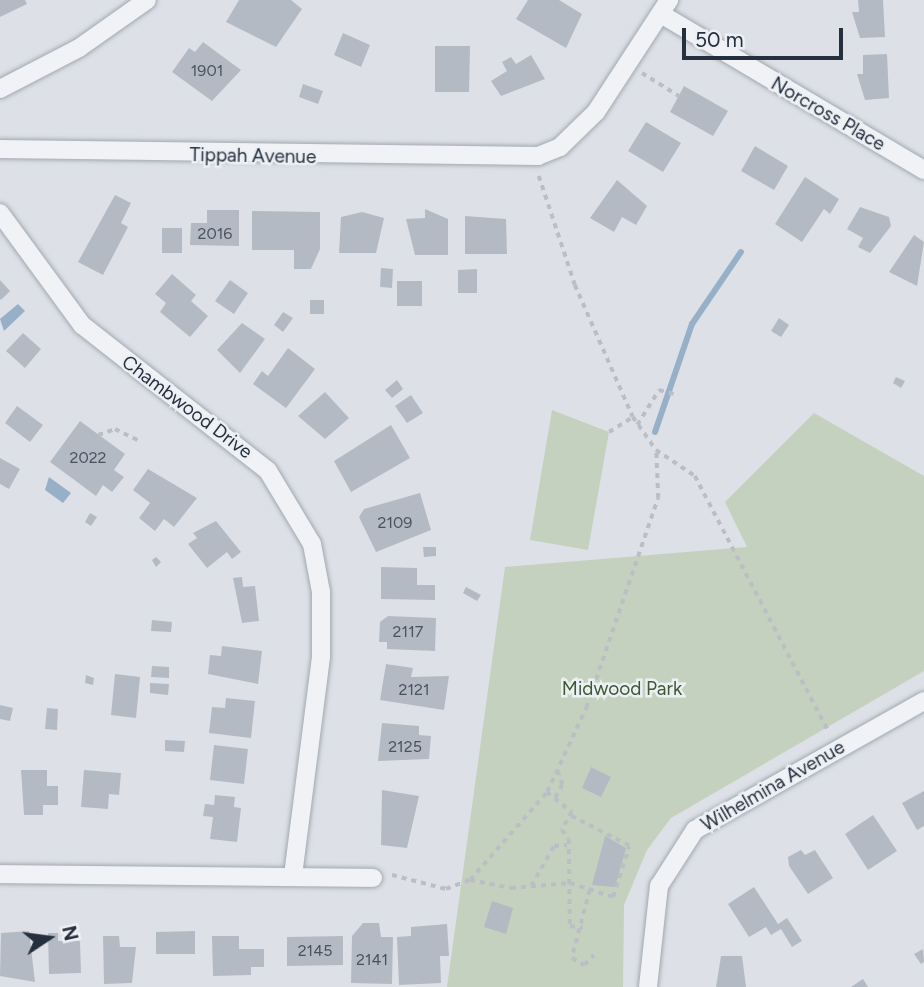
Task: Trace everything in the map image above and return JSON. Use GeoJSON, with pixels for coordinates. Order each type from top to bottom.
{"type":"FeatureCollection","features":[{"type":"Feature","properties":{"kind":"street"},"geometry":{"type":"LineString","coordinates":[[0,89],[79,48],[147,0]]}},
{"type":"Feature","properties":{"kind":"street"},"geometry":{"type":"LineString","coordinates":[[534,157],[578,132],[629,65],[665,7]]}},
{"type":"Feature","properties":{"kind":"street","name":"Norcross Place"},"geometry":{"type":"LineString","coordinates":[[665,7],[924,170]]}},
{"type":"Feature","properties":{"kind":"street","name":"Tippah Avenue"},"geometry":{"type":"LineString","coordinates":[[0,149],[505,159],[534,157]]}},
{"type":"Feature","properties":{"kind":"street","name":"Chambwood Drive"},"geometry":{"type":"LineString","coordinates":[[0,213],[82,325],[268,471],[312,544],[321,592],[321,657],[293,876]]}},
{"type":"Feature","properties":{"kind":"street","name":"Wilhelmina Avenue"},"geometry":{"type":"LineString","coordinates":[[648,987],[659,886],[677,850],[706,823],[924,701]]}},
{"type":"Feature","properties":{"kind":"street"},"geometry":{"type":"LineString","coordinates":[[0,874],[373,878]]}},
{"type":"Feature","properties":{"kind":"path"},"geometry":{"type":"LineString","coordinates":[[629,65],[679,96]]}},
{"type":"Feature","properties":{"kind":"path"},"geometry":{"type":"LineString","coordinates":[[534,157],[575,285],[633,417],[656,450],[695,476],[838,749]]}},
{"type":"Feature","properties":{"kind":"path"},"geometry":{"type":"LineString","coordinates":[[638,425],[659,390],[678,395]]}},
{"type":"Feature","properties":{"kind":"path"},"geometry":{"type":"LineString","coordinates":[[609,432],[633,417]]}},
{"type":"Feature","properties":{"kind":"path"},"geometry":{"type":"LineString","coordinates":[[99,435],[115,429],[140,441]]}},
{"type":"Feature","properties":{"kind":"path"},"geometry":{"type":"LineString","coordinates":[[470,880],[547,792],[586,708],[658,498],[656,450]]}},
{"type":"Feature","properties":{"kind":"path"},"geometry":{"type":"LineString","coordinates":[[555,797],[562,785],[558,770]]}},
{"type":"Feature","properties":{"kind":"path"},"geometry":{"type":"LineString","coordinates":[[373,878],[424,878],[446,889],[470,880],[531,886],[570,883],[613,897],[629,846],[571,816],[555,797],[547,792]]}},
{"type":"Feature","properties":{"kind":"path"},"geometry":{"type":"LineString","coordinates":[[571,816],[562,830],[567,845],[570,926],[583,928]]}},
{"type":"Feature","properties":{"kind":"path"},"geometry":{"type":"LineString","coordinates":[[531,886],[554,846],[567,845]]}},
{"type":"Feature","properties":{"kind":"path"},"geometry":{"type":"LineString","coordinates":[[590,890],[583,928],[572,958],[584,965],[594,955]]}},
{"type":"Feature","properties":{"kind":"green space"},"geometry":{"type":"Polygon","coordinates":[[[552,410],[609,432],[588,550],[530,540],[552,410]]]}},
{"type":"Feature","properties":{"kind":"green space","name":"Midwood Park"},"geometry":{"type":"Polygon","coordinates":[[[814,413],[924,476],[924,671],[671,818],[647,850],[624,905],[623,987],[447,987],[505,567],[747,547],[725,502],[814,413]]]}},
{"type":"Feature","properties":{"kind":"water"},"geometry":{"type":"Polygon","coordinates":[[[18,304],[25,311],[4,331],[0,319],[18,304]]]}},
{"type":"Feature","properties":{"kind":"water"},"geometry":{"type":"Polygon","coordinates":[[[49,477],[71,493],[63,503],[45,490],[49,477]]]}},
{"type":"Feature","properties":{"kind":"building"},"geometry":{"type":"Polygon","coordinates":[[[0,0],[25,0],[27,4],[0,17],[0,0]]]}},
{"type":"Feature","properties":{"kind":"building"},"geometry":{"type":"Polygon","coordinates":[[[239,0],[291,0],[302,9],[276,47],[226,22],[239,0]]]}},
{"type":"Feature","properties":{"kind":"building"},"geometry":{"type":"Polygon","coordinates":[[[528,0],[559,0],[582,14],[566,48],[516,19],[528,0]]]}},
{"type":"Feature","properties":{"kind":"building"},"geometry":{"type":"Polygon","coordinates":[[[858,0],[883,0],[885,37],[860,38],[852,12],[859,12],[858,0]]]}},
{"type":"Feature","properties":{"kind":"building"},"geometry":{"type":"Polygon","coordinates":[[[343,33],[370,45],[361,67],[334,55],[343,33]]]}},
{"type":"Feature","properties":{"kind":"building"},"geometry":{"type":"Polygon","coordinates":[[[203,42],[241,70],[212,101],[172,72],[189,48],[195,52],[203,42]]]}},
{"type":"Feature","properties":{"kind":"building"},"geometry":{"type":"Polygon","coordinates":[[[435,46],[470,46],[469,92],[435,92],[435,46]]]}},
{"type":"Feature","properties":{"kind":"building"},"geometry":{"type":"Polygon","coordinates":[[[887,54],[889,98],[865,100],[857,74],[863,74],[863,55],[887,54]]]}},
{"type":"Feature","properties":{"kind":"building"},"geometry":{"type":"Polygon","coordinates":[[[531,55],[545,79],[501,96],[491,81],[507,71],[502,62],[511,57],[516,64],[531,55]]]}},
{"type":"Feature","properties":{"kind":"building"},"geometry":{"type":"Polygon","coordinates":[[[303,84],[323,91],[318,104],[299,97],[303,84]]]}},
{"type":"Feature","properties":{"kind":"building"},"geometry":{"type":"Polygon","coordinates":[[[684,86],[728,111],[713,136],[670,112],[684,86]]]}},
{"type":"Feature","properties":{"kind":"building"},"geometry":{"type":"Polygon","coordinates":[[[646,122],[681,143],[663,172],[628,151],[646,122]]]}},
{"type":"Feature","properties":{"kind":"building"},"geometry":{"type":"Polygon","coordinates":[[[755,146],[788,166],[774,190],[741,171],[755,146]]]}},
{"type":"Feature","properties":{"kind":"building"},"geometry":{"type":"Polygon","coordinates":[[[805,177],[839,199],[830,214],[824,209],[802,242],[775,224],[805,177]]]}},
{"type":"Feature","properties":{"kind":"building"},"geometry":{"type":"Polygon","coordinates":[[[617,180],[647,206],[636,225],[622,217],[614,232],[590,218],[617,180]]]}},
{"type":"Feature","properties":{"kind":"building"},"geometry":{"type":"Polygon","coordinates":[[[115,195],[131,203],[121,223],[128,227],[103,275],[78,262],[115,195]]]}},
{"type":"Feature","properties":{"kind":"building"},"geometry":{"type":"Polygon","coordinates":[[[860,207],[889,217],[891,226],[870,253],[858,247],[863,238],[847,229],[860,207]]]}},
{"type":"Feature","properties":{"kind":"building"},"geometry":{"type":"Polygon","coordinates":[[[425,209],[448,219],[448,255],[415,255],[406,219],[425,218],[425,209]]]}},
{"type":"Feature","properties":{"kind":"building"},"geometry":{"type":"Polygon","coordinates":[[[207,210],[239,210],[239,246],[190,245],[191,223],[207,223],[207,210]]]}},
{"type":"Feature","properties":{"kind":"building"},"geometry":{"type":"Polygon","coordinates":[[[252,211],[320,212],[320,249],[311,269],[294,269],[294,250],[252,250],[252,211]]]}},
{"type":"Feature","properties":{"kind":"building"},"geometry":{"type":"Polygon","coordinates":[[[362,212],[384,218],[376,253],[339,253],[341,217],[362,212]]]}},
{"type":"Feature","properties":{"kind":"building"},"geometry":{"type":"Polygon","coordinates":[[[465,216],[506,219],[507,254],[465,254],[465,216]]]}},
{"type":"Feature","properties":{"kind":"building"},"geometry":{"type":"Polygon","coordinates":[[[162,228],[182,228],[182,253],[162,253],[162,228]]]}},
{"type":"Feature","properties":{"kind":"building"},"geometry":{"type":"Polygon","coordinates":[[[914,235],[924,242],[917,286],[889,272],[914,235]]]}},
{"type":"Feature","properties":{"kind":"building"},"geometry":{"type":"Polygon","coordinates":[[[381,268],[393,269],[392,288],[380,287],[381,268]]]}},
{"type":"Feature","properties":{"kind":"building"},"geometry":{"type":"Polygon","coordinates":[[[477,269],[477,293],[458,293],[458,270],[477,269]]]}},
{"type":"Feature","properties":{"kind":"building"},"geometry":{"type":"Polygon","coordinates":[[[172,274],[196,295],[191,301],[208,316],[190,337],[160,312],[166,303],[155,294],[172,274]]]}},
{"type":"Feature","properties":{"kind":"building"},"geometry":{"type":"Polygon","coordinates":[[[0,280],[10,291],[1,300],[0,299],[0,280]]]}},
{"type":"Feature","properties":{"kind":"building"},"geometry":{"type":"Polygon","coordinates":[[[230,280],[248,293],[234,314],[215,301],[230,280]]]}},
{"type":"Feature","properties":{"kind":"building"},"geometry":{"type":"Polygon","coordinates":[[[397,281],[422,281],[422,306],[397,306],[397,281]]]}},
{"type":"Feature","properties":{"kind":"building"},"geometry":{"type":"Polygon","coordinates":[[[310,300],[324,300],[324,314],[310,314],[310,300]]]}},
{"type":"Feature","properties":{"kind":"building"},"geometry":{"type":"Polygon","coordinates":[[[283,312],[293,318],[283,332],[274,325],[283,312]]]}},
{"type":"Feature","properties":{"kind":"building"},"geometry":{"type":"Polygon","coordinates":[[[779,318],[789,325],[781,337],[771,331],[779,318]]]}},
{"type":"Feature","properties":{"kind":"building"},"geometry":{"type":"Polygon","coordinates":[[[242,323],[265,339],[240,373],[217,350],[242,323]]]}},
{"type":"Feature","properties":{"kind":"building"},"geometry":{"type":"Polygon","coordinates":[[[23,333],[41,349],[25,368],[6,351],[23,333]]]}},
{"type":"Feature","properties":{"kind":"building"},"geometry":{"type":"Polygon","coordinates":[[[288,348],[315,369],[286,408],[253,384],[262,371],[268,376],[288,348]]]}},
{"type":"Feature","properties":{"kind":"building"},"geometry":{"type":"Polygon","coordinates":[[[896,377],[905,381],[901,388],[893,383],[896,377]]]}},
{"type":"Feature","properties":{"kind":"building"},"geometry":{"type":"Polygon","coordinates":[[[397,380],[403,389],[392,398],[385,390],[397,380]]]}},
{"type":"Feature","properties":{"kind":"building"},"geometry":{"type":"Polygon","coordinates":[[[325,392],[349,418],[325,439],[298,416],[325,392]]]}},
{"type":"Feature","properties":{"kind":"building"},"geometry":{"type":"Polygon","coordinates":[[[411,395],[423,413],[407,423],[395,406],[411,395]]]}},
{"type":"Feature","properties":{"kind":"building"},"geometry":{"type":"Polygon","coordinates":[[[17,406],[43,425],[30,442],[5,423],[17,406]]]}},
{"type":"Feature","properties":{"kind":"building"},"geometry":{"type":"Polygon","coordinates":[[[80,421],[125,454],[114,470],[124,477],[112,492],[103,485],[96,496],[50,462],[80,421]]]}},
{"type":"Feature","properties":{"kind":"building"},"geometry":{"type":"Polygon","coordinates":[[[391,425],[410,458],[351,492],[334,461],[391,425]]]}},
{"type":"Feature","properties":{"kind":"building"},"geometry":{"type":"Polygon","coordinates":[[[0,458],[20,469],[9,489],[0,484],[0,458]]]}},
{"type":"Feature","properties":{"kind":"building"},"geometry":{"type":"Polygon","coordinates":[[[148,469],[197,498],[174,527],[164,519],[155,531],[139,518],[150,503],[133,490],[148,469]]]}},
{"type":"Feature","properties":{"kind":"building"},"geometry":{"type":"Polygon","coordinates":[[[420,493],[431,530],[376,552],[359,517],[364,509],[420,493]]]}},
{"type":"Feature","properties":{"kind":"building"},"geometry":{"type":"Polygon","coordinates":[[[90,513],[97,517],[91,526],[85,522],[90,513]]]}},
{"type":"Feature","properties":{"kind":"building"},"geometry":{"type":"Polygon","coordinates":[[[216,521],[241,552],[232,559],[227,552],[207,568],[188,544],[197,538],[193,533],[216,521]]]}},
{"type":"Feature","properties":{"kind":"building"},"geometry":{"type":"Polygon","coordinates":[[[423,547],[436,547],[436,556],[424,557],[423,547]]]}},
{"type":"Feature","properties":{"kind":"building"},"geometry":{"type":"Polygon","coordinates":[[[156,557],[161,562],[156,567],[152,560],[156,557]]]}},
{"type":"Feature","properties":{"kind":"building"},"geometry":{"type":"Polygon","coordinates":[[[381,567],[417,568],[417,585],[435,585],[435,600],[381,599],[381,567]]]}},
{"type":"Feature","properties":{"kind":"building"},"geometry":{"type":"Polygon","coordinates":[[[242,577],[243,587],[255,586],[259,621],[242,623],[233,578],[242,577]]]}},
{"type":"Feature","properties":{"kind":"building"},"geometry":{"type":"Polygon","coordinates":[[[466,587],[481,595],[477,601],[463,593],[466,587]]]}},
{"type":"Feature","properties":{"kind":"building"},"geometry":{"type":"Polygon","coordinates":[[[388,616],[436,618],[435,651],[387,649],[387,642],[379,642],[380,622],[388,616]]]}},
{"type":"Feature","properties":{"kind":"building"},"geometry":{"type":"Polygon","coordinates":[[[152,620],[172,622],[171,632],[151,631],[152,620]]]}},
{"type":"Feature","properties":{"kind":"building"},"geometry":{"type":"Polygon","coordinates":[[[222,646],[262,651],[258,684],[208,674],[210,655],[221,656],[222,646]]]}},
{"type":"Feature","properties":{"kind":"building"},"geometry":{"type":"Polygon","coordinates":[[[386,664],[413,668],[411,677],[449,676],[444,710],[380,700],[386,664]]]}},
{"type":"Feature","properties":{"kind":"building"},"geometry":{"type":"Polygon","coordinates":[[[152,666],[169,667],[169,678],[151,677],[152,666]]]}},
{"type":"Feature","properties":{"kind":"building"},"geometry":{"type":"Polygon","coordinates":[[[115,674],[140,677],[136,718],[111,715],[115,674]]]}},
{"type":"Feature","properties":{"kind":"building"},"geometry":{"type":"Polygon","coordinates":[[[86,675],[94,678],[93,685],[85,683],[86,675]]]}},
{"type":"Feature","properties":{"kind":"building"},"geometry":{"type":"Polygon","coordinates":[[[150,683],[169,684],[168,695],[150,693],[150,683]]]}},
{"type":"Feature","properties":{"kind":"building"},"geometry":{"type":"Polygon","coordinates":[[[226,698],[255,701],[251,738],[209,733],[212,707],[225,708],[226,698]]]}},
{"type":"Feature","properties":{"kind":"building"},"geometry":{"type":"Polygon","coordinates":[[[0,705],[13,708],[10,721],[0,719],[0,705]]]}},
{"type":"Feature","properties":{"kind":"building"},"geometry":{"type":"Polygon","coordinates":[[[47,708],[58,709],[57,730],[45,729],[47,708]]]}},
{"type":"Feature","properties":{"kind":"building"},"geometry":{"type":"Polygon","coordinates":[[[382,723],[419,726],[419,735],[431,736],[429,759],[378,761],[382,723]]]}},
{"type":"Feature","properties":{"kind":"building"},"geometry":{"type":"Polygon","coordinates":[[[165,740],[185,741],[184,752],[165,751],[165,740]]]}},
{"type":"Feature","properties":{"kind":"building"},"geometry":{"type":"Polygon","coordinates":[[[214,745],[248,749],[244,784],[210,780],[214,745]]]}},
{"type":"Feature","properties":{"kind":"building"},"geometry":{"type":"Polygon","coordinates":[[[591,767],[611,777],[601,797],[582,788],[591,767]]]}},
{"type":"Feature","properties":{"kind":"building"},"geometry":{"type":"Polygon","coordinates":[[[21,770],[47,770],[47,786],[58,786],[58,805],[43,805],[43,815],[24,815],[21,770]]]}},
{"type":"Feature","properties":{"kind":"building"},"geometry":{"type":"Polygon","coordinates":[[[84,770],[121,773],[119,795],[109,794],[108,809],[81,807],[84,770]]]}},
{"type":"Feature","properties":{"kind":"building"},"geometry":{"type":"Polygon","coordinates":[[[382,790],[419,796],[407,848],[381,845],[382,790]]]}},
{"type":"Feature","properties":{"kind":"building"},"geometry":{"type":"Polygon","coordinates":[[[924,791],[924,826],[917,830],[902,803],[924,791]]]}},
{"type":"Feature","properties":{"kind":"building"},"geometry":{"type":"Polygon","coordinates":[[[215,795],[235,797],[234,807],[241,808],[237,842],[210,839],[213,817],[203,816],[205,804],[214,805],[215,795]]]}},
{"type":"Feature","properties":{"kind":"building"},"geometry":{"type":"Polygon","coordinates":[[[873,815],[897,851],[868,870],[845,834],[873,815]]]}},
{"type":"Feature","properties":{"kind":"building"},"geometry":{"type":"Polygon","coordinates":[[[605,836],[626,848],[615,887],[592,885],[605,836]]]}},
{"type":"Feature","properties":{"kind":"building"},"geometry":{"type":"Polygon","coordinates":[[[801,850],[805,855],[815,850],[833,878],[808,894],[789,866],[788,857],[801,850]]]}},
{"type":"Feature","properties":{"kind":"building"},"geometry":{"type":"Polygon","coordinates":[[[754,887],[778,924],[787,918],[802,941],[792,947],[781,929],[771,935],[766,927],[749,937],[728,904],[754,887]]]}},
{"type":"Feature","properties":{"kind":"building"},"geometry":{"type":"Polygon","coordinates":[[[492,901],[513,908],[506,934],[484,927],[492,901]]]}},
{"type":"Feature","properties":{"kind":"building"},"geometry":{"type":"Polygon","coordinates":[[[363,923],[379,923],[381,937],[393,937],[392,984],[351,983],[352,936],[363,923]]]}},
{"type":"Feature","properties":{"kind":"building"},"geometry":{"type":"Polygon","coordinates":[[[447,924],[449,956],[440,956],[441,983],[399,985],[397,937],[411,936],[411,927],[447,924]]]}},
{"type":"Feature","properties":{"kind":"building"},"geometry":{"type":"Polygon","coordinates":[[[29,931],[35,982],[0,976],[1,933],[29,931]]]}},
{"type":"Feature","properties":{"kind":"building"},"geometry":{"type":"Polygon","coordinates":[[[195,931],[195,954],[156,954],[156,932],[195,931]]]}},
{"type":"Feature","properties":{"kind":"building"},"geometry":{"type":"Polygon","coordinates":[[[48,933],[58,933],[58,941],[80,941],[81,973],[49,974],[48,933]]]}},
{"type":"Feature","properties":{"kind":"building"},"geometry":{"type":"Polygon","coordinates":[[[103,936],[119,936],[120,947],[136,947],[132,983],[104,984],[103,936]]]}},
{"type":"Feature","properties":{"kind":"building"},"geometry":{"type":"Polygon","coordinates":[[[212,936],[239,936],[239,949],[264,949],[264,967],[251,967],[251,975],[213,976],[212,936]]]}},
{"type":"Feature","properties":{"kind":"building"},"geometry":{"type":"Polygon","coordinates":[[[343,936],[343,965],[287,966],[287,937],[343,936]]]}},
{"type":"Feature","properties":{"kind":"building"},"geometry":{"type":"Polygon","coordinates":[[[923,949],[924,962],[921,964],[914,954],[923,949]]]}},
{"type":"Feature","properties":{"kind":"building"},"geometry":{"type":"Polygon","coordinates":[[[721,956],[742,956],[746,987],[716,987],[721,956]]]}},
{"type":"Feature","properties":{"kind":"building"},"geometry":{"type":"Polygon","coordinates":[[[863,979],[868,987],[851,987],[863,979]]]}},
{"type":"Feature","properties":{"kind":"waterway"},"geometry":{"type":"LineString","coordinates":[[655,432],[692,324],[741,252]]}}]}
